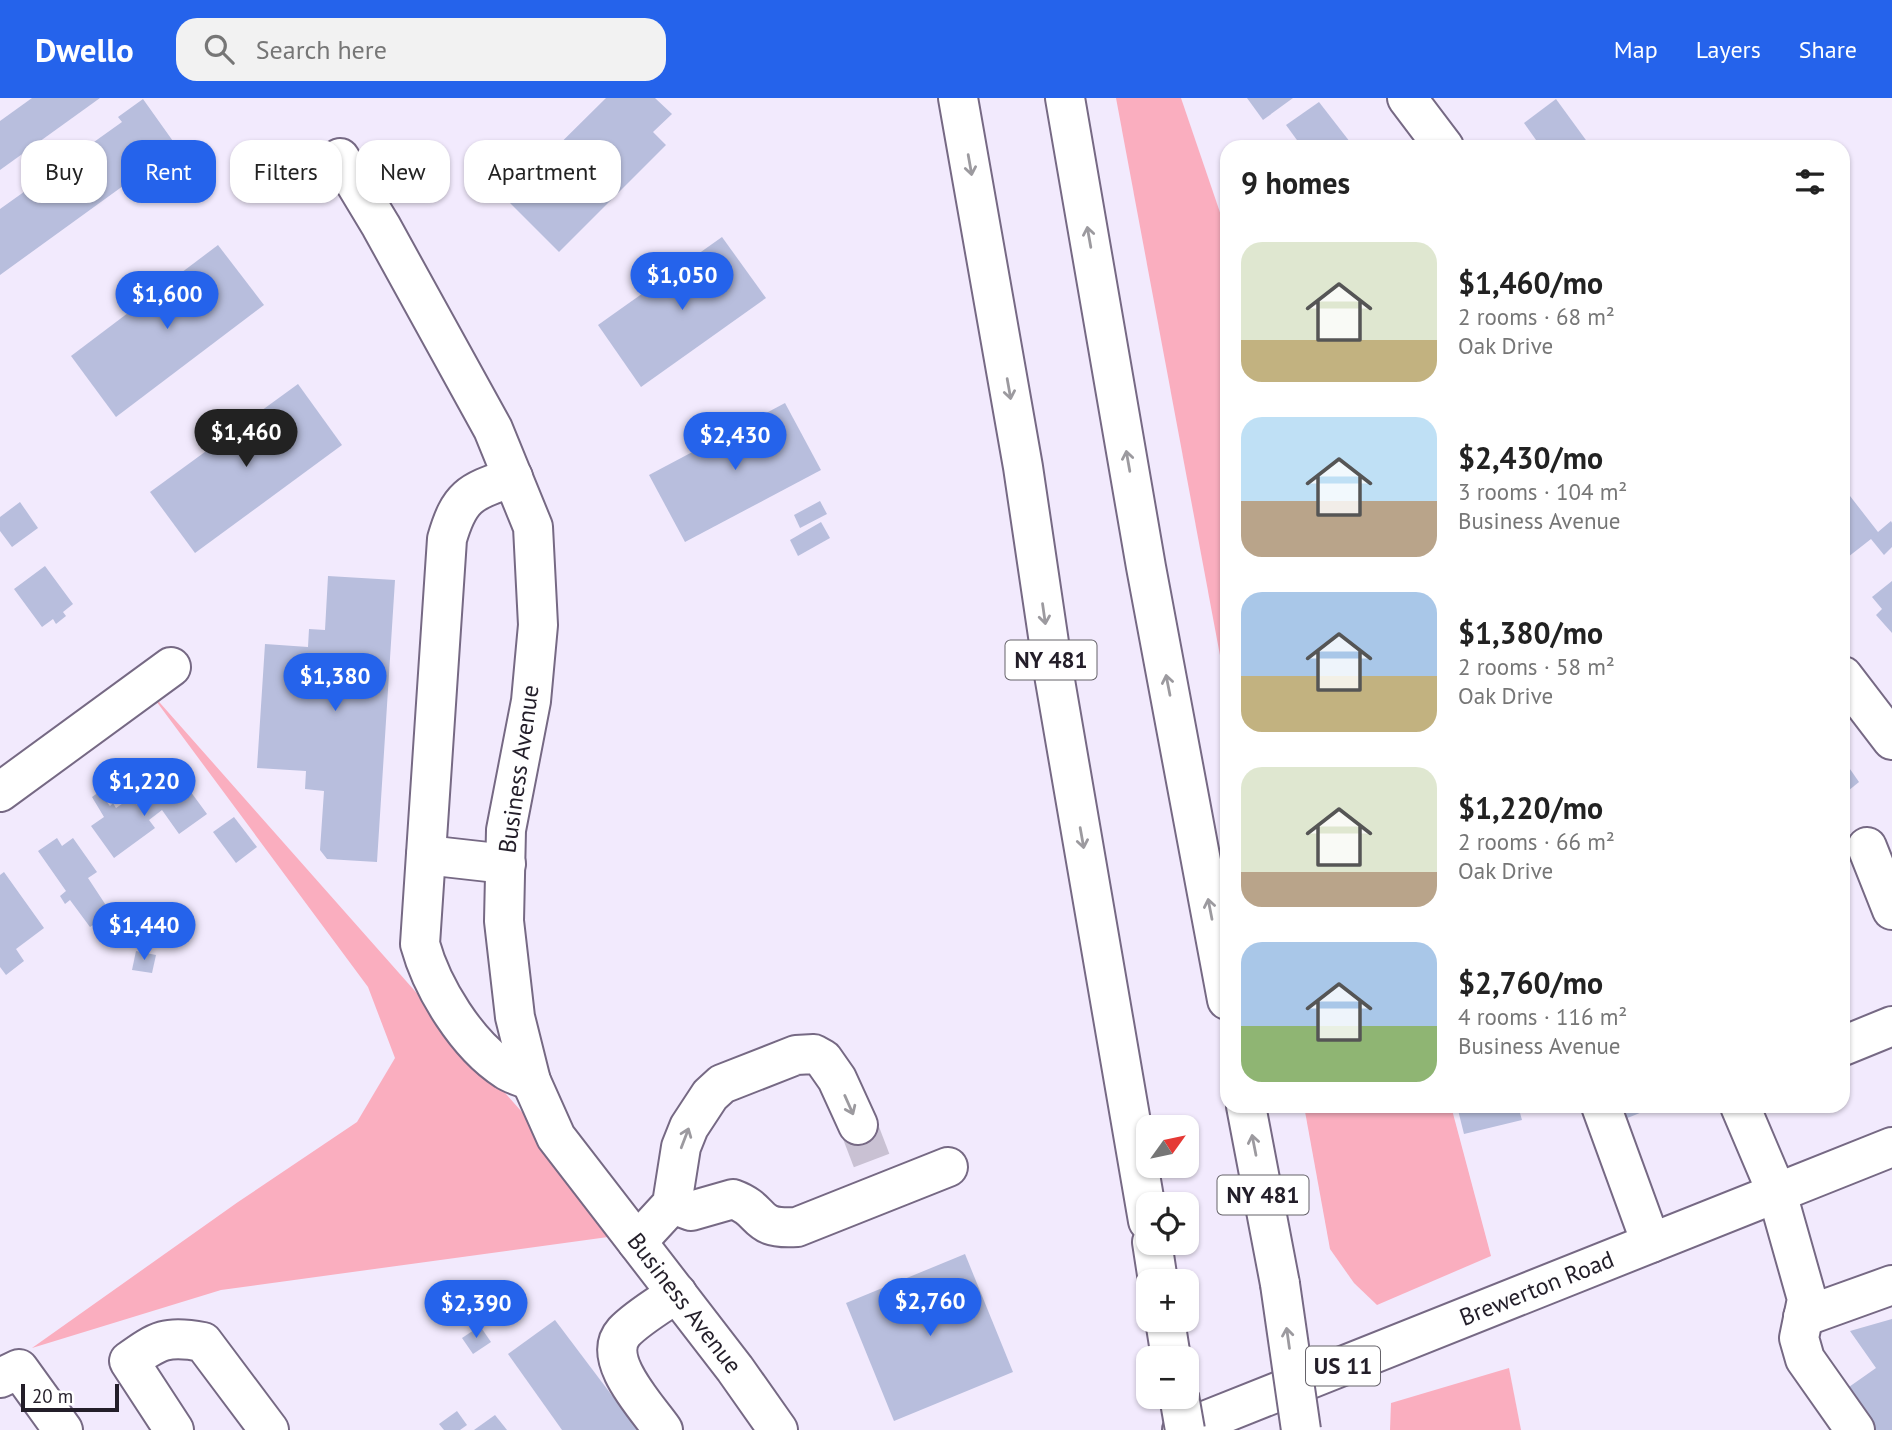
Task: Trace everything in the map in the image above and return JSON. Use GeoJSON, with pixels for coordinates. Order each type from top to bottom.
{"type":"FeatureCollection","features":[{"type":"Feature","properties":{"kind":"main road","name":"NY 481"},"geometry":{"type":"LineString","coordinates":[[958,98],[1023,467],[1052,663],[1143,1192]]}},
{"type":"Feature","properties":{"kind":"main road"},"geometry":{"type":"LineString","coordinates":[[1065,98],[1146,567],[1220,963]]}},
{"type":"Feature","properties":{"kind":"main road"},"geometry":{"type":"LineString","coordinates":[[1407,98],[1439,140]]}},
{"type":"Feature","properties":{"kind":"main road","name":"Business Avenue"},"geometry":{"type":"LineString","coordinates":[[342,161],[381,226],[493,429],[533,527],[538,625],[531,701],[506,830],[504,920],[515,1017],[531,1081],[556,1137],[735,1369],[778,1430]]}},
{"type":"Feature","properties":{"kind":"main road"},"geometry":{"type":"LineString","coordinates":[[513,477],[481,489],[464,500],[456,510],[447,539],[420,944],[426,966],[451,1012],[472,1038],[506,1071],[531,1081]]}},
{"type":"Feature","properties":{"kind":"main road"},"geometry":{"type":"LineString","coordinates":[[0,792],[171,667]]}},
{"type":"Feature","properties":{"kind":"main road"},"geometry":{"type":"LineString","coordinates":[[1850,685],[1892,740]]}},
{"type":"Feature","properties":{"kind":"main road"},"geometry":{"type":"LineString","coordinates":[[1867,847],[1892,910]]}},
{"type":"Feature","properties":{"kind":"main road"},"geometry":{"type":"LineString","coordinates":[[426,855],[506,864]]}},
{"type":"Feature","properties":{"kind":"main road"},"geometry":{"type":"LineString","coordinates":[[1850,1043],[1892,1026]]}},
{"type":"Feature","properties":{"kind":"main road"},"geometry":{"type":"LineString","coordinates":[[637,1242],[672,1204],[681,1147],[689,1127],[710,1095],[722,1084],[796,1055],[814,1054],[823,1059],[837,1079],[858,1125]]}},
{"type":"Feature","properties":{"kind":"main road","name":"NY 481"},"geometry":{"type":"LineString","coordinates":[[1248,1113],[1280,1284],[1301,1430]]}},
{"type":"Feature","properties":{"kind":"main road"},"geometry":{"type":"LineString","coordinates":[[1604,1113],[1651,1243]]}},
{"type":"Feature","properties":{"kind":"main road"},"geometry":{"type":"LineString","coordinates":[[1743,1113],[1776,1193],[1807,1299],[1799,1338],[1805,1359],[1855,1430]]}},
{"type":"Feature","properties":{"kind":"main road","name":"Brewerton Road"},"geometry":{"type":"LineString","coordinates":[[1183,1430],[1888,1150]]}},
{"type":"Feature","properties":{"kind":"main road"},"geometry":{"type":"LineString","coordinates":[[672,1204],[691,1211],[733,1199],[751,1208],[766,1225],[797,1227],[879,1182],[948,1167]]}},
{"type":"Feature","properties":{"kind":"main road"},"geometry":{"type":"LineString","coordinates":[[1803,1317],[1892,1285]]}},
{"type":"Feature","properties":{"kind":"main road"},"geometry":{"type":"LineString","coordinates":[[663,1430],[621,1370],[616,1344],[625,1331],[677,1293]]}},
{"type":"Feature","properties":{"kind":"main road"},"geometry":{"type":"LineString","coordinates":[[174,1430],[129,1361],[149,1347],[176,1337],[203,1342],[269,1430]]}},
{"type":"Feature","properties":{"kind":"main road"},"geometry":{"type":"LineString","coordinates":[[0,1378],[19,1369],[63,1430]]}},
{"type":"Feature","properties":{"kind":"main road"},"geometry":{"type":"LineString","coordinates":[[1181,1409],[1183,1430]]}},
{"type":"Feature","properties":{"kind":"shaded area"},"geometry":{"type":"Polygon","coordinates":[[[1116,98],[1181,98],[1220,212],[1220,655],[1116,98]]]}},
{"type":"Feature","properties":{"kind":"shaded area"},"geometry":{"type":"Polygon","coordinates":[[[145,686],[630,1234],[221,1290],[32,1348],[238,1202],[357,1122],[395,1058],[368,987],[145,686]]]}},
{"type":"Feature","properties":{"kind":"shaded area"},"geometry":{"type":"Polygon","coordinates":[[[1305,1113],[1453,1113],[1491,1256],[1377,1305],[1354,1283],[1330,1249],[1305,1113]]]}},
{"type":"Feature","properties":{"kind":"shaded area"},"geometry":{"type":"Polygon","coordinates":[[[1509,1368],[1521,1430],[1390,1430],[1391,1403],[1509,1368]]]}},
{"type":"Feature","properties":{"kind":"building"},"geometry":{"type":"Polygon","coordinates":[[[32,98],[100,98],[42,140],[21,140],[21,155],[0,170],[0,121],[32,98]]]}},
{"type":"Feature","properties":{"kind":"building"},"geometry":{"type":"Polygon","coordinates":[[[606,98],[655,98],[672,114],[653,132],[666,145],[621,190],[621,140],[564,140],[606,98]]]}},
{"type":"Feature","properties":{"kind":"building"},"geometry":{"type":"Polygon","coordinates":[[[1247,98],[1293,98],[1263,120],[1247,98]]]}},
{"type":"Feature","properties":{"kind":"building"},"geometry":{"type":"Polygon","coordinates":[[[143,99],[172,140],[121,140],[121,187],[107,198],[107,140],[97,140],[122,122],[118,117],[143,99]]]}},
{"type":"Feature","properties":{"kind":"building"},"geometry":{"type":"Polygon","coordinates":[[[1556,99],[1586,140],[1536,140],[1524,123],[1556,99]]]}},
{"type":"Feature","properties":{"kind":"building"},"geometry":{"type":"Polygon","coordinates":[[[1319,102],[1348,140],[1297,140],[1286,125],[1319,102]]]}},
{"type":"Feature","properties":{"kind":"building"},"geometry":{"type":"Polygon","coordinates":[[[21,194],[21,203],[99,203],[0,275],[0,209],[21,194]]]}},
{"type":"Feature","properties":{"kind":"building"},"geometry":{"type":"Polygon","coordinates":[[[510,203],[608,203],[559,252],[510,203]]]}},
{"type":"Feature","properties":{"kind":"building"},"geometry":{"type":"Polygon","coordinates":[[[722,237],[766,298],[641,387],[598,325],[722,237]]]}},
{"type":"Feature","properties":{"kind":"building"},"geometry":{"type":"Polygon","coordinates":[[[218,245],[264,305],[116,417],[71,356],[218,245]]]}},
{"type":"Feature","properties":{"kind":"building"},"geometry":{"type":"Polygon","coordinates":[[[298,384],[342,445],[195,553],[150,492],[298,384]]]}},
{"type":"Feature","properties":{"kind":"building"},"geometry":{"type":"Polygon","coordinates":[[[785,403],[821,470],[685,542],[649,475],[785,403]]]}},
{"type":"Feature","properties":{"kind":"building"},"geometry":{"type":"Polygon","coordinates":[[[1850,496],[1878,532],[1891,521],[1892,523],[1892,547],[1884,555],[1871,539],[1850,555],[1850,496]]]}},
{"type":"Feature","properties":{"kind":"building"},"geometry":{"type":"Polygon","coordinates":[[[820,501],[827,514],[800,528],[794,515],[820,501]]]}},
{"type":"Feature","properties":{"kind":"building"},"geometry":{"type":"Polygon","coordinates":[[[20,502],[38,528],[12,547],[0,531],[0,517],[20,502]]]}},
{"type":"Feature","properties":{"kind":"building"},"geometry":{"type":"Polygon","coordinates":[[[821,522],[830,538],[798,556],[790,540],[821,522]]]}},
{"type":"Feature","properties":{"kind":"building"},"geometry":{"type":"Polygon","coordinates":[[[45,566],[73,604],[63,612],[66,616],[56,624],[53,619],[42,627],[14,589],[45,566]]]}},
{"type":"Feature","properties":{"kind":"building"},"geometry":{"type":"Polygon","coordinates":[[[328,576],[395,580],[377,862],[327,859],[320,850],[324,791],[305,789],[306,771],[257,768],[265,644],[308,647],[309,629],[325,630],[328,576]]]}},
{"type":"Feature","properties":{"kind":"building"},"geometry":{"type":"Polygon","coordinates":[[[1892,581],[1892,633],[1876,615],[1882,609],[1872,597],[1892,581]]]}},
{"type":"Feature","properties":{"kind":"building"},"geometry":{"type":"Polygon","coordinates":[[[1850,769],[1859,782],[1850,789],[1850,769]]]}},
{"type":"Feature","properties":{"kind":"building"},"geometry":{"type":"Polygon","coordinates":[[[185,784],[207,814],[179,834],[162,810],[149,820],[155,828],[114,858],[91,826],[104,817],[92,797],[99,792],[110,806],[113,803],[116,808],[132,797],[137,805],[155,796],[159,803],[185,784]]]}},
{"type":"Feature","properties":{"kind":"building"},"geometry":{"type":"Polygon","coordinates":[[[234,817],[257,847],[236,863],[213,832],[234,817]]]}},
{"type":"Feature","properties":{"kind":"building"},"geometry":{"type":"Polygon","coordinates":[[[57,838],[62,846],[73,838],[97,872],[88,878],[111,913],[90,927],[70,900],[65,904],[60,896],[66,891],[38,851],[57,838]]]}},
{"type":"Feature","properties":{"kind":"building"},"geometry":{"type":"Polygon","coordinates":[[[4,872],[44,928],[16,949],[24,961],[6,975],[0,967],[0,875],[4,872]]]}},
{"type":"Feature","properties":{"kind":"building"},"geometry":{"type":"Polygon","coordinates":[[[136,951],[156,955],[152,973],[132,970],[136,951]]]}},
{"type":"Feature","properties":{"kind":"building"},"geometry":{"type":"Polygon","coordinates":[[[1459,1113],[1520,1113],[1522,1120],[1464,1134],[1459,1113]]]}},
{"type":"Feature","properties":{"kind":"building"},"geometry":{"type":"Polygon","coordinates":[[[1623,1113],[1640,1113],[1625,1119],[1623,1113]]]}},
{"type":"Feature","properties":{"kind":"building"},"geometry":{"type":"Polygon","coordinates":[[[965,1254],[1013,1372],[894,1421],[846,1303],[965,1254]]]}},
{"type":"Feature","properties":{"kind":"building"},"geometry":{"type":"Polygon","coordinates":[[[1892,1319],[1892,1430],[1865,1430],[1839,1394],[1876,1368],[1850,1331],[1892,1319]]]}},
{"type":"Feature","properties":{"kind":"building"},"geometry":{"type":"Polygon","coordinates":[[[555,1320],[638,1430],[562,1430],[508,1354],[555,1320]]]}},
{"type":"Feature","properties":{"kind":"building"},"geometry":{"type":"Polygon","coordinates":[[[480,1326],[491,1342],[473,1354],[462,1338],[480,1326]]]}},
{"type":"Feature","properties":{"kind":"building"},"geometry":{"type":"Polygon","coordinates":[[[457,1411],[467,1425],[460,1430],[444,1430],[439,1424],[457,1411]]]}},
{"type":"Feature","properties":{"kind":"building"},"geometry":{"type":"Polygon","coordinates":[[[495,1415],[507,1430],[474,1430],[495,1415]]]}},
{"type":"Feature","properties":{"kind":"tunnel"},"geometry":{"type":"LineString","coordinates":[[858,1125],[876,1172]]}}]}
